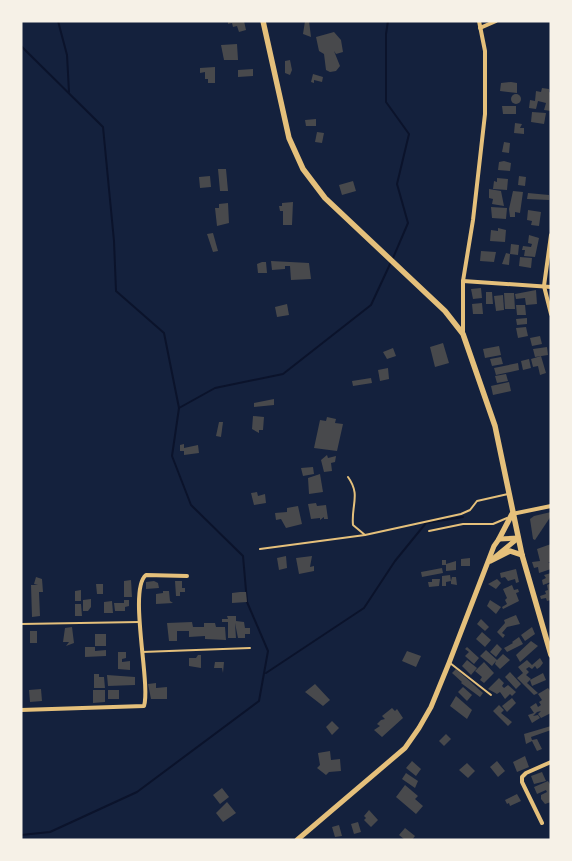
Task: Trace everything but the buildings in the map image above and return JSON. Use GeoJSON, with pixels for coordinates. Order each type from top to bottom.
{"type":"FeatureCollection","features":[{"type":"Feature","properties":{"kind":"main road"},"geometry":{"type":"LineString","coordinates":[[263,21],[289,138],[303,169],[325,198],[445,311],[463,334],[494,426],[522,555],[551,655]]}},
{"type":"Feature","properties":{"kind":"main road"},"geometry":{"type":"LineString","coordinates":[[499,539],[512,514]]}},
{"type":"Feature","properties":{"kind":"main road"},"geometry":{"type":"LineString","coordinates":[[490,561],[510,552],[522,555]]}},
{"type":"Feature","properties":{"kind":"street"},"geometry":{"type":"LineString","coordinates":[[463,334],[463,281],[473,220],[485,114],[485,51],[479,21]]}},
{"type":"Feature","properties":{"kind":"street"},"geometry":{"type":"LineString","coordinates":[[480,28],[496,21]]}},
{"type":"Feature","properties":{"kind":"street"},"geometry":{"type":"LineString","coordinates":[[551,235],[544,286],[551,314]]}},
{"type":"Feature","properties":{"kind":"street"},"geometry":{"type":"LineString","coordinates":[[463,281],[551,287]]}},
{"type":"Feature","properties":{"kind":"street"},"geometry":{"type":"LineString","coordinates":[[512,514],[551,506]]}},
{"type":"Feature","properties":{"kind":"street"},"geometry":{"type":"LineString","coordinates":[[298,840],[404,748],[431,707],[499,539],[518,538]]}},
{"type":"Feature","properties":{"kind":"street"},"geometry":{"type":"LineString","coordinates":[[490,561],[518,538]]}},
{"type":"Feature","properties":{"kind":"street"},"geometry":{"type":"LineString","coordinates":[[21,710],[144,706],[140,622],[142,578],[146,575],[187,576]]}},
{"type":"Feature","properties":{"kind":"street"},"geometry":{"type":"LineString","coordinates":[[542,823],[522,782],[522,777],[526,773],[551,762]]}},
{"type":"Feature","properties":{"kind":"lane"},"geometry":{"type":"LineString","coordinates":[[348,477],[356,493],[352,516],[353,525],[365,535]]}},
{"type":"Feature","properties":{"kind":"lane"},"geometry":{"type":"LineString","coordinates":[[260,549],[365,535],[461,514],[470,510],[477,501],[509,493]]}},
{"type":"Feature","properties":{"kind":"lane"},"geometry":{"type":"LineString","coordinates":[[429,531],[463,524],[493,524],[501,522],[512,514]]}},
{"type":"Feature","properties":{"kind":"lane"},"geometry":{"type":"LineString","coordinates":[[21,624],[140,622]]}},
{"type":"Feature","properties":{"kind":"lane"},"geometry":{"type":"LineString","coordinates":[[141,652],[250,648]]}},
{"type":"Feature","properties":{"kind":"lane"},"geometry":{"type":"LineString","coordinates":[[450,663],[491,695]]}},
{"type":"Feature","properties":{"kind":"waterway"},"geometry":{"type":"LineString","coordinates":[[58,21],[67,55],[69,92]]}},
{"type":"Feature","properties":{"kind":"waterway"},"geometry":{"type":"LineString","coordinates":[[388,21],[386,34],[386,102],[409,134],[397,184],[408,223],[393,258]]}},
{"type":"Feature","properties":{"kind":"waterway"},"geometry":{"type":"LineString","coordinates":[[21,46],[103,127],[114,241],[116,291],[164,333],[179,408],[172,456],[191,505],[243,556],[247,602],[268,651],[259,701],[137,792],[50,832],[21,835]]}},
{"type":"Feature","properties":{"kind":"waterway"},"geometry":{"type":"LineString","coordinates":[[179,408],[215,388],[283,374],[371,305],[391,262]]}},
{"type":"Feature","properties":{"kind":"waterway"},"geometry":{"type":"LineString","coordinates":[[266,673],[364,608],[395,561],[426,523],[463,517]]}}]}
